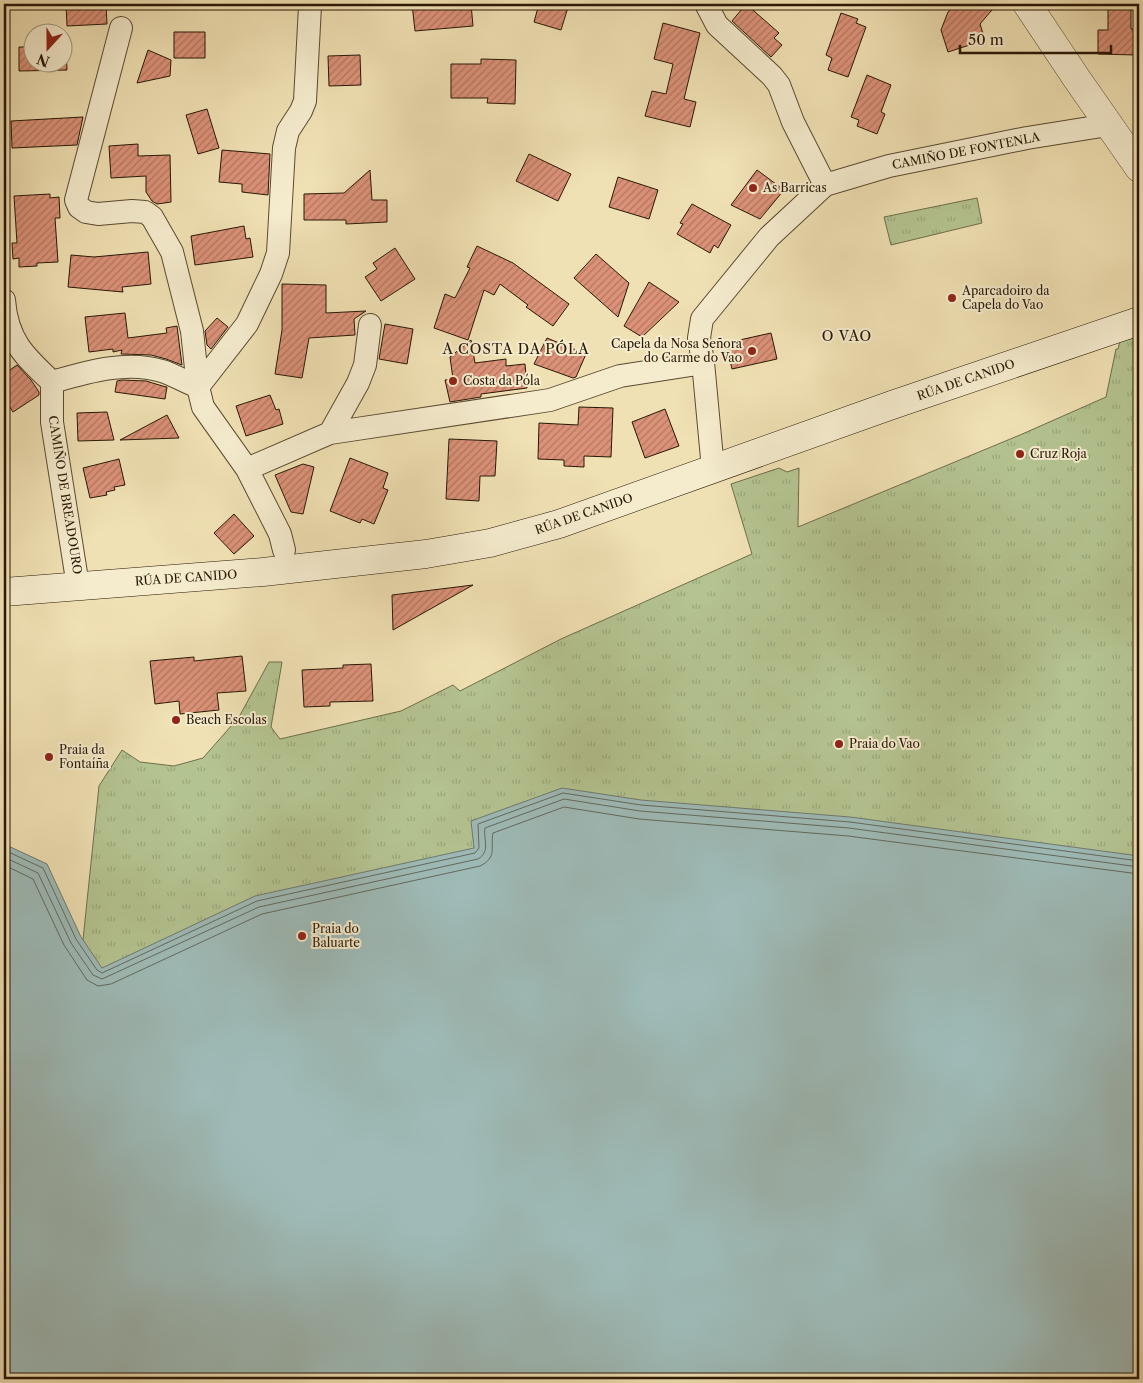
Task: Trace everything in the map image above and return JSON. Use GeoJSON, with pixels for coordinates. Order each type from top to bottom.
{"type":"FeatureCollection","features":[{"type":"Feature","properties":{"kind":"main road"},"geometry":{"type":"LineString","coordinates":[[1027,4],[1139,168]]}},
{"type":"Feature","properties":{"kind":"main road","name":"RÚA DE CANIDO"},"geometry":{"type":"LineString","coordinates":[[4,592],[263,572],[459,549],[490,543],[558,524],[892,405],[1139,321]]}},
{"type":"Feature","properties":{"kind":"street"},"geometry":{"type":"LineString","coordinates":[[706,4],[717,25],[779,85],[793,122],[825,185]]}},
{"type":"Feature","properties":{"kind":"street"},"geometry":{"type":"LineString","coordinates":[[198,387],[247,324],[272,274],[278,253],[284,148],[288,131],[301,112],[305,101],[310,6]]}},
{"type":"Feature","properties":{"kind":"street"},"geometry":{"type":"LineString","coordinates":[[121,28],[76,200],[79,207],[86,212],[98,214],[132,211],[144,212],[152,217],[172,252],[192,331],[198,387],[203,407],[247,469],[280,534],[284,550]]}},
{"type":"Feature","properties":{"kind":"street","name":"CAMIÑO DE FONTENLA"},"geometry":{"type":"LineString","coordinates":[[713,469],[700,338],[702,319],[769,237],[825,185],[898,164],[1027,138],[1108,125]]}},
{"type":"Feature","properties":{"kind":"street"},"geometry":{"type":"LineString","coordinates":[[4,300],[6,319],[12,336],[30,361],[52,382],[88,372],[117,367],[138,367],[162,371],[198,387]]}},
{"type":"Feature","properties":{"kind":"street"},"geometry":{"type":"LineString","coordinates":[[330,433],[358,383],[365,365],[370,325]]}},
{"type":"Feature","properties":{"kind":"street"},"geometry":{"type":"LineString","coordinates":[[247,469],[330,433],[550,400],[620,376],[703,362]]}},
{"type":"Feature","properties":{"kind":"street","name":"CAMIÑO DE BREADOURO"},"geometry":{"type":"LineString","coordinates":[[52,382],[52,422],[78,586]]}},
{"type":"Feature","properties":{"kind":"green space"},"geometry":{"type":"Polygon","coordinates":[[[977,198],[982,223],[891,245],[884,217],[977,198]]]}},
{"type":"Feature","properties":{"kind":"green space"},"geometry":{"type":"Polygon","coordinates":[[[1139,337],[1139,981],[68,1084],[99,786],[122,750],[140,762],[174,766],[203,758],[239,717],[269,662],[282,662],[271,727],[280,739],[401,711],[453,685],[460,691],[561,639],[752,554],[731,484],[779,468],[787,472],[799,468],[798,527],[1020,435],[1106,397],[1116,349],[1118,349],[1120,341],[1139,337]]]}},
{"type":"Feature","properties":{"kind":"water"},"geometry":{"type":"Polygon","coordinates":[[[562,788],[641,800],[850,817],[1139,856],[1139,1379],[4,1379],[4,844],[47,864],[81,937],[102,968],[255,896],[474,848],[471,821],[562,788]]]}},
{"type":"Feature","properties":{"kind":"building"},"geometry":{"type":"Polygon","coordinates":[[[66,4],[106,4],[107,24],[72,26],[72,22],[67,22],[66,4]]]}},
{"type":"Feature","properties":{"kind":"building"},"geometry":{"type":"Polygon","coordinates":[[[412,4],[471,4],[473,26],[415,31],[412,4]]]}},
{"type":"Feature","properties":{"kind":"building"},"geometry":{"type":"Polygon","coordinates":[[[539,4],[569,4],[561,30],[534,22],[539,4]]]}},
{"type":"Feature","properties":{"kind":"building"},"geometry":{"type":"Polygon","coordinates":[[[746,4],[779,33],[774,38],[782,45],[771,57],[732,21],[746,4]]]}},
{"type":"Feature","properties":{"kind":"building"},"geometry":{"type":"Polygon","coordinates":[[[955,4],[997,4],[980,24],[985,40],[948,52],[941,30],[948,12],[955,4]]]}},
{"type":"Feature","properties":{"kind":"building"},"geometry":{"type":"Polygon","coordinates":[[[1108,4],[1131,4],[1131,29],[1136,29],[1136,55],[1098,54],[1098,30],[1108,30],[1108,4]]]}},
{"type":"Feature","properties":{"kind":"building"},"geometry":{"type":"Polygon","coordinates":[[[841,13],[858,19],[856,23],[866,27],[848,77],[828,70],[832,58],[826,55],[841,13]]]}},
{"type":"Feature","properties":{"kind":"building"},"geometry":{"type":"Polygon","coordinates":[[[663,23],[700,33],[684,99],[696,102],[690,127],[645,116],[652,91],[666,94],[673,64],[654,59],[663,23]]]}},
{"type":"Feature","properties":{"kind":"building"},"geometry":{"type":"Polygon","coordinates":[[[174,32],[205,32],[205,58],[174,58],[174,32]]]}},
{"type":"Feature","properties":{"kind":"building"},"geometry":{"type":"Polygon","coordinates":[[[19,47],[22,47],[22,71],[19,71],[19,47]]]}},
{"type":"Feature","properties":{"kind":"building"},"geometry":{"type":"Polygon","coordinates":[[[148,50],[171,60],[170,76],[137,83],[148,50]]]}},
{"type":"Feature","properties":{"kind":"building"},"geometry":{"type":"Polygon","coordinates":[[[360,55],[361,85],[329,86],[328,56],[360,55]]]}},
{"type":"Feature","properties":{"kind":"building"},"geometry":{"type":"Polygon","coordinates":[[[481,59],[516,60],[515,104],[487,103],[488,98],[451,98],[451,64],[481,64],[481,59]]]}},
{"type":"Feature","properties":{"kind":"building"},"geometry":{"type":"Polygon","coordinates":[[[867,75],[891,85],[881,112],[885,114],[877,134],[857,126],[859,120],[851,117],[867,75]]]}},
{"type":"Feature","properties":{"kind":"building"},"geometry":{"type":"Polygon","coordinates":[[[207,109],[219,148],[198,154],[186,115],[207,109]]]}},
{"type":"Feature","properties":{"kind":"building"},"geometry":{"type":"Polygon","coordinates":[[[83,117],[77,145],[12,148],[11,121],[83,117]]]}},
{"type":"Feature","properties":{"kind":"building"},"geometry":{"type":"Polygon","coordinates":[[[138,144],[138,156],[170,155],[171,202],[157,204],[152,201],[146,192],[146,176],[111,178],[109,146],[138,144]]]}},
{"type":"Feature","properties":{"kind":"building"},"geometry":{"type":"Polygon","coordinates":[[[222,150],[270,154],[268,195],[242,192],[242,184],[219,182],[222,150]]]}},
{"type":"Feature","properties":{"kind":"building"},"geometry":{"type":"Polygon","coordinates":[[[529,154],[571,174],[558,201],[516,181],[529,154]]]}},
{"type":"Feature","properties":{"kind":"building"},"geometry":{"type":"Polygon","coordinates":[[[370,170],[372,200],[387,200],[387,222],[346,224],[346,220],[304,220],[304,194],[344,193],[370,170]]]}},
{"type":"Feature","properties":{"kind":"building"},"geometry":{"type":"Polygon","coordinates":[[[757,170],[784,190],[760,219],[731,205],[757,170]]]}},
{"type":"Feature","properties":{"kind":"building"},"geometry":{"type":"Polygon","coordinates":[[[618,177],[658,190],[649,219],[609,207],[618,177]]]}},
{"type":"Feature","properties":{"kind":"building"},"geometry":{"type":"Polygon","coordinates":[[[50,194],[50,198],[59,197],[60,218],[55,218],[58,262],[37,263],[37,266],[19,267],[19,258],[13,259],[12,243],[17,243],[14,196],[50,194]]]}},
{"type":"Feature","properties":{"kind":"building"},"geometry":{"type":"Polygon","coordinates":[[[692,204],[731,225],[718,248],[714,245],[710,253],[677,234],[683,224],[680,223],[692,204]]]}},
{"type":"Feature","properties":{"kind":"building"},"geometry":{"type":"Polygon","coordinates":[[[244,226],[246,239],[250,238],[253,257],[195,265],[191,236],[244,226]]]}},
{"type":"Feature","properties":{"kind":"building"},"geometry":{"type":"Polygon","coordinates":[[[477,246],[513,263],[569,304],[553,326],[526,307],[528,305],[500,284],[494,295],[484,290],[468,340],[434,328],[445,294],[455,298],[470,268],[467,267],[477,246]]]}},
{"type":"Feature","properties":{"kind":"building"},"geometry":{"type":"Polygon","coordinates":[[[395,248],[415,279],[381,301],[365,277],[377,269],[373,263],[395,248]]]}},
{"type":"Feature","properties":{"kind":"building"},"geometry":{"type":"Polygon","coordinates":[[[148,252],[151,284],[122,287],[123,292],[68,287],[71,255],[94,257],[148,252]]]}},
{"type":"Feature","properties":{"kind":"building"},"geometry":{"type":"Polygon","coordinates":[[[596,254],[629,283],[618,317],[574,278],[596,254]]]}},
{"type":"Feature","properties":{"kind":"building"},"geometry":{"type":"Polygon","coordinates":[[[649,282],[679,302],[642,337],[624,326],[649,282]]]}},
{"type":"Feature","properties":{"kind":"building"},"geometry":{"type":"Polygon","coordinates":[[[282,284],[326,285],[326,313],[366,311],[354,319],[355,335],[309,338],[302,378],[275,374],[282,330],[282,284]]]}},
{"type":"Feature","properties":{"kind":"building"},"geometry":{"type":"Polygon","coordinates":[[[125,313],[128,338],[167,333],[166,328],[177,326],[182,365],[151,355],[121,354],[122,350],[113,352],[113,349],[89,352],[85,317],[125,313]]]}},
{"type":"Feature","properties":{"kind":"building"},"geometry":{"type":"Polygon","coordinates":[[[217,318],[228,327],[211,349],[207,345],[205,331],[217,318]]]}},
{"type":"Feature","properties":{"kind":"building"},"geometry":{"type":"Polygon","coordinates":[[[385,324],[413,329],[407,364],[379,359],[385,324]]]}},
{"type":"Feature","properties":{"kind":"building","name":"Capela da Nosa Señora do Carme do Vao"},"geometry":{"type":"Polygon","coordinates":[[[771,333],[777,359],[732,369],[726,343],[771,333]]]}},
{"type":"Feature","properties":{"kind":"building"},"geometry":{"type":"Polygon","coordinates":[[[547,338],[586,354],[576,377],[573,378],[534,364],[547,338]]]}},
{"type":"Feature","properties":{"kind":"building"},"geometry":{"type":"Polygon","coordinates":[[[471,340],[475,363],[506,359],[506,366],[525,364],[527,388],[481,394],[481,397],[450,402],[445,380],[453,379],[450,357],[471,340]]]}},
{"type":"Feature","properties":{"kind":"building"},"geometry":{"type":"Polygon","coordinates":[[[17,365],[31,380],[39,395],[13,412],[4,398],[4,374],[17,365]]]}},
{"type":"Feature","properties":{"kind":"building"},"geometry":{"type":"Polygon","coordinates":[[[117,381],[146,381],[167,387],[165,399],[115,392],[117,381]]]}},
{"type":"Feature","properties":{"kind":"building"},"geometry":{"type":"Polygon","coordinates":[[[270,395],[276,410],[279,409],[283,424],[246,436],[236,406],[270,395]]]}},
{"type":"Feature","properties":{"kind":"building"},"geometry":{"type":"Polygon","coordinates":[[[579,407],[613,408],[611,457],[584,456],[584,467],[564,466],[564,460],[538,459],[539,423],[578,425],[579,407]]]}},
{"type":"Feature","properties":{"kind":"building"},"geometry":{"type":"Polygon","coordinates":[[[665,409],[679,446],[645,458],[632,422],[665,409]]]}},
{"type":"Feature","properties":{"kind":"building"},"geometry":{"type":"Polygon","coordinates":[[[107,412],[114,440],[78,441],[77,413],[107,412]]]}},
{"type":"Feature","properties":{"kind":"building"},"geometry":{"type":"Polygon","coordinates":[[[167,415],[179,438],[120,440],[167,415]]]}},
{"type":"Feature","properties":{"kind":"building"},"geometry":{"type":"Polygon","coordinates":[[[449,439],[497,441],[495,476],[480,476],[479,501],[446,499],[449,439]]]}},
{"type":"Feature","properties":{"kind":"building"},"geometry":{"type":"Polygon","coordinates":[[[350,458],[388,473],[383,488],[388,490],[374,524],[362,519],[360,523],[330,511],[350,458]]]}},
{"type":"Feature","properties":{"kind":"building"},"geometry":{"type":"Polygon","coordinates":[[[119,459],[125,485],[114,487],[115,490],[106,492],[107,495],[90,498],[83,468],[119,459]]]}},
{"type":"Feature","properties":{"kind":"building"},"geometry":{"type":"Polygon","coordinates":[[[303,464],[314,467],[303,514],[291,512],[275,475],[303,464]]]}},
{"type":"Feature","properties":{"kind":"building"},"geometry":{"type":"Polygon","coordinates":[[[234,514],[254,536],[234,554],[214,533],[234,514]]]}},
{"type":"Feature","properties":{"kind":"building"},"geometry":{"type":"Polygon","coordinates":[[[473,585],[393,630],[392,595],[473,585]]]}},
{"type":"Feature","properties":{"kind":"building"},"geometry":{"type":"Polygon","coordinates":[[[242,656],[246,691],[217,693],[219,710],[180,714],[179,701],[155,704],[150,661],[194,657],[194,661],[242,656]]]}},
{"type":"Feature","properties":{"kind":"building"},"geometry":{"type":"Polygon","coordinates":[[[371,664],[373,701],[330,702],[330,706],[304,707],[302,670],[343,668],[343,665],[371,664]]]}},
{"type":"Feature","properties":{"kind":"place","name":"As Barricas"},"geometry":{"type":"Point","coordinates":[753,188]}},
{"type":"Feature","properties":{"kind":"place","name":"Aparcadoiro da Capela do Vao"},"geometry":{"type":"Point","coordinates":[952,298]}},
{"type":"Feature","properties":{"kind":"place","name":"Capela da Nosa Señora do Carme do Vao"},"geometry":{"type":"Point","coordinates":[752,351]}},
{"type":"Feature","properties":{"kind":"place","name":"Costa da Póla"},"geometry":{"type":"Point","coordinates":[453,381]}},
{"type":"Feature","properties":{"kind":"place","name":"Cruz Roja"},"geometry":{"type":"Point","coordinates":[1020,454]}},
{"type":"Feature","properties":{"kind":"place","name":"Beach Escolas"},"geometry":{"type":"Point","coordinates":[176,720]}},
{"type":"Feature","properties":{"kind":"place","name":"Praia do Vao"},"geometry":{"type":"Point","coordinates":[839,744]}},
{"type":"Feature","properties":{"kind":"place","name":"Praia da Fontaíña"},"geometry":{"type":"Point","coordinates":[49,757]}},
{"type":"Feature","properties":{"kind":"place","name":"Praia do Baluarte"},"geometry":{"type":"Point","coordinates":[302,936]}},
{"type":"Feature","properties":{"kind":"district","name":"O VAO"},"geometry":{"type":"Point","coordinates":[847,336]}},
{"type":"Feature","properties":{"kind":"district","name":"A COSTA DA PÓLA"},"geometry":{"type":"Point","coordinates":[516,349]}}]}
